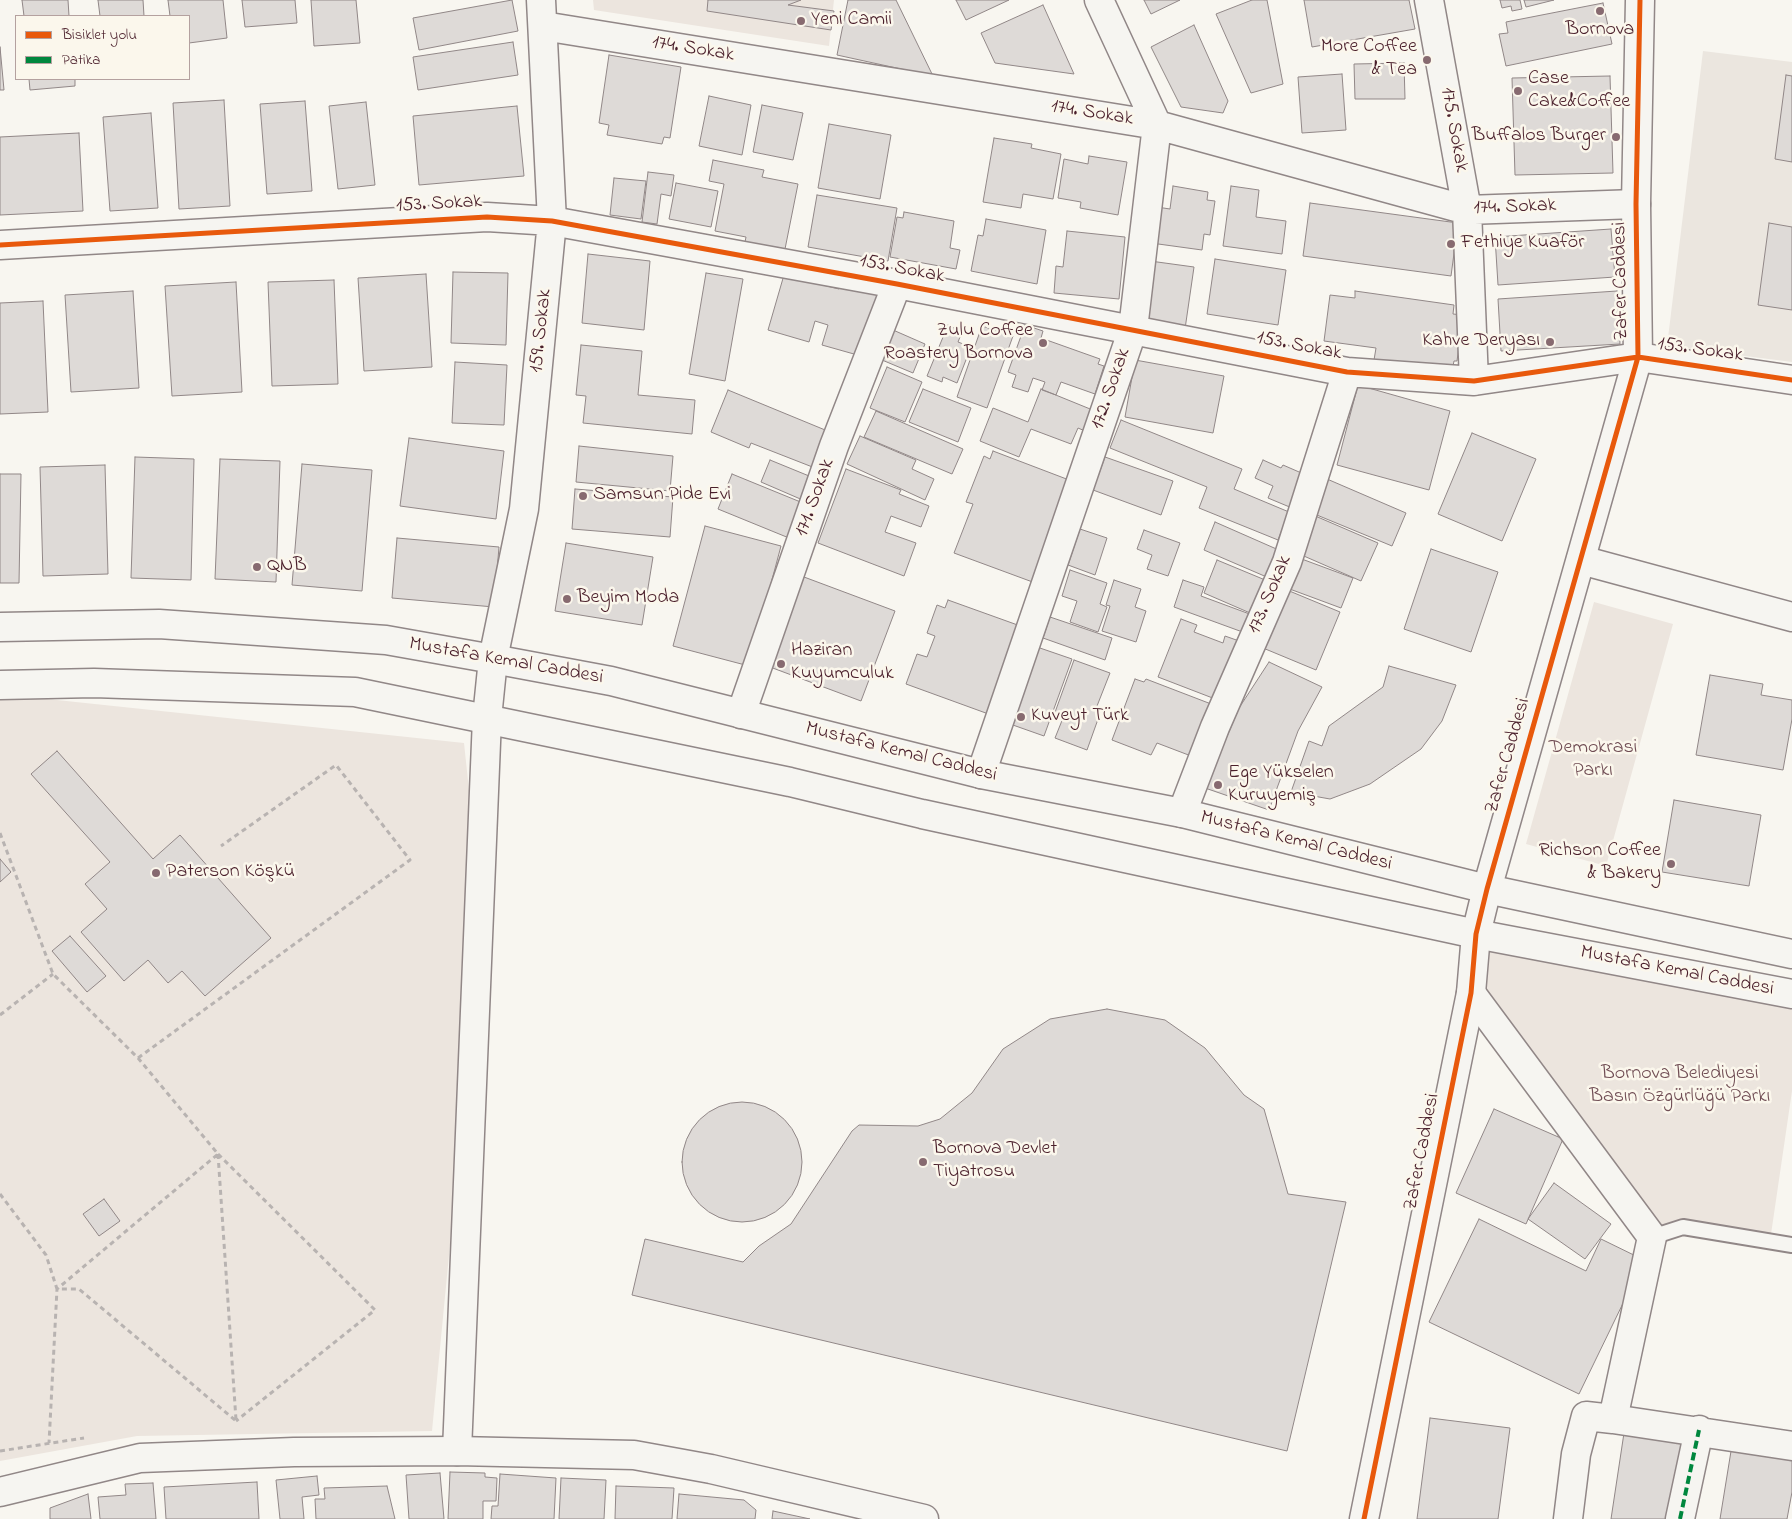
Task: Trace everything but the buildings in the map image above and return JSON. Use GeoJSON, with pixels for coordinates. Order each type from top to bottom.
{"type":"FeatureCollection","features":[{"type":"Feature","properties":{"kind":"street"},"geometry":{"type":"LineString","coordinates":[[1099,0],[1157,125]]}},
{"type":"Feature","properties":{"kind":"street","name":"175. Sokak"},"geometry":{"type":"LineString","coordinates":[[1429,0],[1467,210],[1474,380]]}},
{"type":"Feature","properties":{"kind":"street","name":"Zafer Caddesi"},"geometry":{"type":"LineString","coordinates":[[1364,1519],[1470,993],[1476,934],[1638,357],[1636,204],[1640,0]]}},
{"type":"Feature","properties":{"kind":"street","name":"174. Sokak"},"geometry":{"type":"LineString","coordinates":[[542,13],[1157,125],[1467,210],[1636,204]]}},
{"type":"Feature","properties":{"kind":"street","name":"159. Sokak"},"geometry":{"type":"LineString","coordinates":[[457,1451],[487,718],[493,659],[524,509],[552,221],[542,13]]}},
{"type":"Feature","properties":{"kind":"street","name":"172. Sokak"},"geometry":{"type":"LineString","coordinates":[[981,774],[1133,330],[1157,125]]}},
{"type":"Feature","properties":{"kind":"street","name":"153. Sokak"},"geometry":{"type":"LineString","coordinates":[[0,245],[486,217],[552,221],[897,284],[1347,372],[1474,380],[1638,357],[1792,380]]}},
{"type":"Feature","properties":{"kind":"street","name":"171. Sokak"},"geometry":{"type":"LineString","coordinates":[[741,714],[834,446],[897,284]]}},
{"type":"Feature","properties":{"kind":"street","name":"173. Sokak"},"geometry":{"type":"LineString","coordinates":[[1182,813],[1215,727],[1287,562],[1347,372]]}},
{"type":"Feature","properties":{"kind":"street"},"geometry":{"type":"LineString","coordinates":[[1581,560],[1792,617]]}},
{"type":"Feature","properties":{"kind":"street","name":"Mustafa Kemal Caddesi"},"geometry":{"type":"LineString","coordinates":[[0,628],[167,624],[386,640],[493,659],[611,681],[981,774],[1182,813],[1487,890],[1792,954]]}},
{"type":"Feature","properties":{"kind":"street","name":"Mustafa Kemal Caddesi"},"geometry":{"type":"LineString","coordinates":[[0,685],[94,683],[355,692],[790,782],[922,814],[1476,934],[1792,994]]}},
{"type":"Feature","properties":{"kind":"street"},"geometry":{"type":"LineString","coordinates":[[1470,993],[1652,1237],[1613,1420]]}},
{"type":"Feature","properties":{"kind":"street"},"geometry":{"type":"LineString","coordinates":[[1568,1519],[1576,1454],[1586,1416],[1699,1430],[1792,1446]]}},
{"type":"Feature","properties":{"kind":"street"},"geometry":{"type":"LineString","coordinates":[[1680,1519],[1699,1430]]}},
{"type":"Feature","properties":{"kind":"street"},"geometry":{"type":"LineString","coordinates":[[0,1492],[140,1458],[294,1452],[457,1451],[634,1455],[711,1469],[924,1519]]}},
{"type":"Feature","properties":{"kind":"lane"},"geometry":{"type":"LineString","coordinates":[[1652,1237],[1683,1227],[1792,1245]]}},
{"type":"Feature","properties":{"kind":"path"},"geometry":{"type":"LineString","coordinates":[[138,1058],[410,860],[336,765],[221,846]]}},
{"type":"Feature","properties":{"kind":"path"},"geometry":{"type":"LineString","coordinates":[[0,833],[53,974],[138,1058],[218,1154],[375,1310],[236,1421]]}},
{"type":"Feature","properties":{"kind":"path"},"geometry":{"type":"LineString","coordinates":[[0,1015],[53,974]]}},
{"type":"Feature","properties":{"kind":"path"},"geometry":{"type":"LineString","coordinates":[[57,1289],[218,1154]]}},
{"type":"Feature","properties":{"kind":"path"},"geometry":{"type":"LineString","coordinates":[[218,1154],[236,1421]]}},
{"type":"Feature","properties":{"kind":"path"},"geometry":{"type":"LineString","coordinates":[[0,1194],[46,1255],[57,1289],[49,1443]]}},
{"type":"Feature","properties":{"kind":"path"},"geometry":{"type":"LineString","coordinates":[[57,1289],[79,1289],[236,1421]]}},
{"type":"Feature","properties":{"kind":"shaded area"},"geometry":{"type":"Polygon","coordinates":[[[1703,51],[1792,62],[1792,362],[1667,346],[1703,51]]]}},
{"type":"Feature","properties":{"kind":"green space"},"geometry":{"type":"Polygon","coordinates":[[[593,0],[834,0],[829,46],[594,10],[593,0]]]}},
{"type":"Feature","properties":{"kind":"green space","name":"Demokrasi Parkı"},"geometry":{"type":"Polygon","coordinates":[[[1594,602],[1673,624],[1606,866],[1526,844],[1594,602]]]}},
{"type":"Feature","properties":{"kind":"green space"},"geometry":{"type":"Polygon","coordinates":[[[0,694],[464,743],[482,913],[432,1431],[137,1436],[0,1461],[0,694]]]}},
{"type":"Feature","properties":{"kind":"green space","name":"Bornova Belediyesi Basın Özgürlüğü Parkı"},"geometry":{"type":"Polygon","coordinates":[[[1476,934],[1792,994],[1792,1091],[1770,1241],[1683,1227],[1652,1237],[1471,993],[1476,934]]]}},
{"type":"Feature","properties":{"kind":"marked path"},"geometry":{"type":"LineString","coordinates":[[1680,1519],[1699,1430]]}},
{"type":"Feature","properties":{"kind":"cycle path"},"geometry":{"type":"LineString","coordinates":[[1364,1519],[1471,993],[1476,934],[1487,889],[1638,357],[1636,204],[1640,0]]}},
{"type":"Feature","properties":{"kind":"cycle path"},"geometry":{"type":"LineString","coordinates":[[0,245],[487,217],[552,221],[897,284],[1347,372],[1474,381],[1638,357],[1792,380]]}},
{"type":"Feature","properties":{"kind":"place","name":"Bornova"},"geometry":{"type":"Point","coordinates":[1600,11]}},
{"type":"Feature","properties":{"kind":"place","name":"Yeni Camii"},"geometry":{"type":"Point","coordinates":[801,21]}},
{"type":"Feature","properties":{"kind":"place","name":"More Coffee & Tea"},"geometry":{"type":"Point","coordinates":[1427,60]}},
{"type":"Feature","properties":{"kind":"place","name":"Case Cake&Coffee"},"geometry":{"type":"Point","coordinates":[1518,91]}},
{"type":"Feature","properties":{"kind":"place","name":"Buffalos Burger"},"geometry":{"type":"Point","coordinates":[1616,137]}},
{"type":"Feature","properties":{"kind":"place","name":"Fethiye Kuaför"},"geometry":{"type":"Point","coordinates":[1451,244]}},
{"type":"Feature","properties":{"kind":"place","name":"Kahve Deryası"},"geometry":{"type":"Point","coordinates":[1550,342]}},
{"type":"Feature","properties":{"kind":"place","name":"Zulu Coffee Roastery Bornova"},"geometry":{"type":"Point","coordinates":[1043,343]}},
{"type":"Feature","properties":{"kind":"place","name":"Samsun Pide Evi"},"geometry":{"type":"Point","coordinates":[583,496]}},
{"type":"Feature","properties":{"kind":"place","name":"QNB"},"geometry":{"type":"Point","coordinates":[257,567]}},
{"type":"Feature","properties":{"kind":"place","name":"Beyim Moda"},"geometry":{"type":"Point","coordinates":[567,599]}},
{"type":"Feature","properties":{"kind":"place","name":"Haziran Kuyumculuk"},"geometry":{"type":"Point","coordinates":[781,664]}},
{"type":"Feature","properties":{"kind":"place","name":"Kuveyt Türk"},"geometry":{"type":"Point","coordinates":[1021,717]}},
{"type":"Feature","properties":{"kind":"place","name":"Ege Yükselen Kuruyemiş"},"geometry":{"type":"Point","coordinates":[1218,785]}},
{"type":"Feature","properties":{"kind":"place","name":"Richson Coffee & Bakery"},"geometry":{"type":"Point","coordinates":[1671,864]}},
{"type":"Feature","properties":{"kind":"place","name":"Paterson Köşkü"},"geometry":{"type":"Point","coordinates":[156,873]}},
{"type":"Feature","properties":{"kind":"place","name":"Bornova Devlet Tiyatrosu"},"geometry":{"type":"Point","coordinates":[923,1162]}}]}
